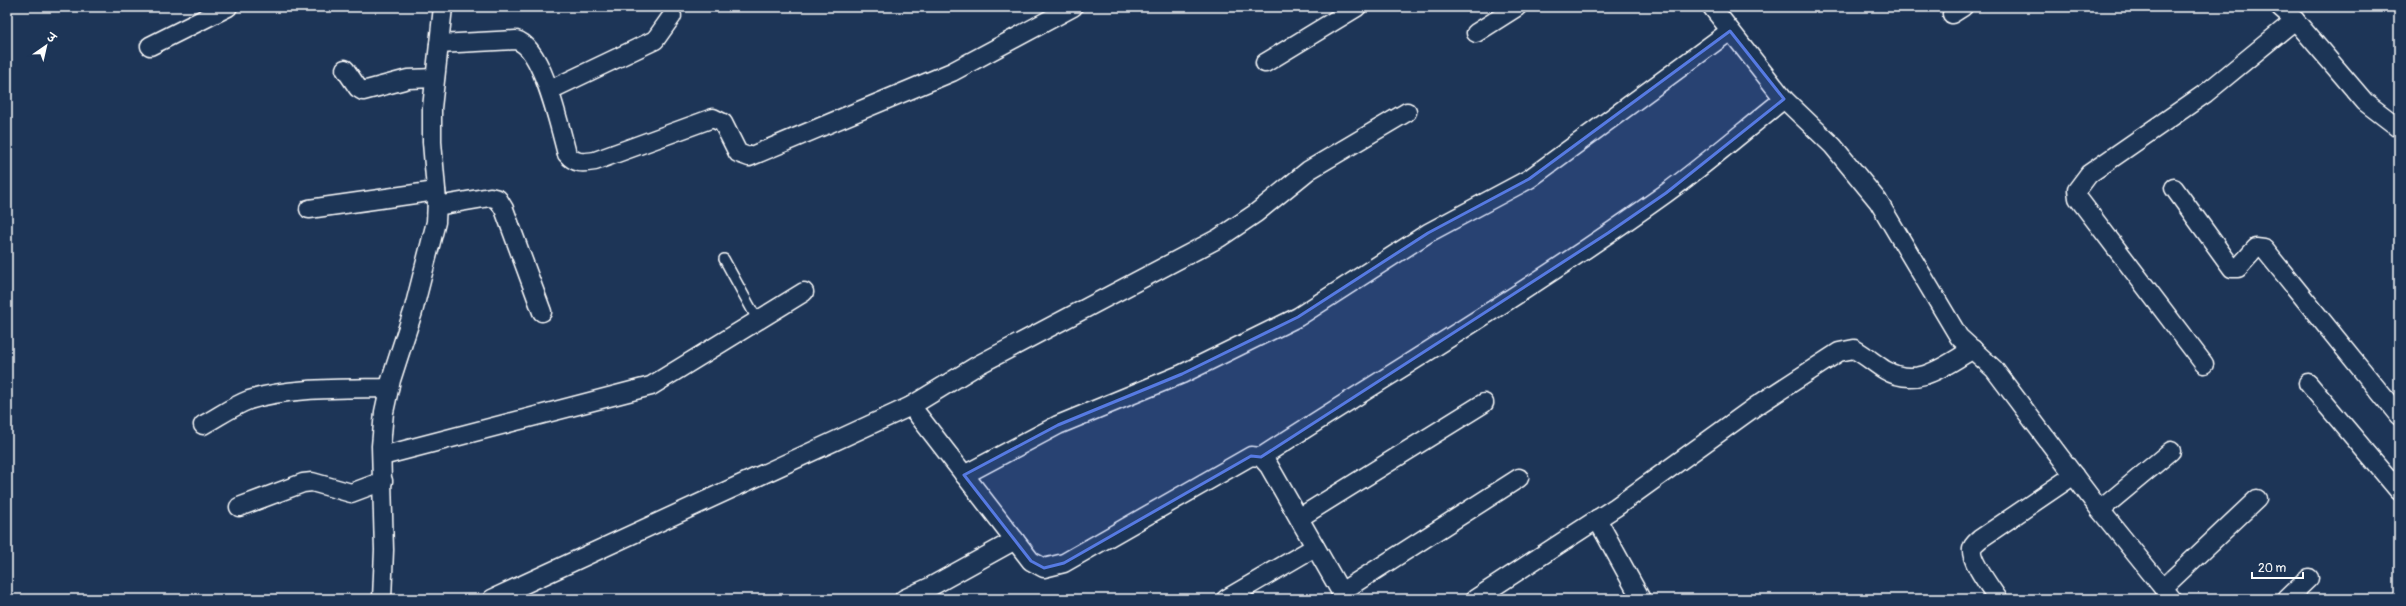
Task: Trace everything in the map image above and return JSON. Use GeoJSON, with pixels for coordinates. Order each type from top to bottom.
{"type":"FeatureCollection","features":[{"type":"Feature","properties":{"kind":"street"},"geometry":{"type":"LineString","coordinates":[[150,46],[228,7]]}},
{"type":"Feature","properties":{"kind":"street"},"geometry":{"type":"LineString","coordinates":[[382,599],[384,550],[382,456],[384,412],[389,388],[427,261],[436,199],[432,142],[432,108],[443,7]]}},
{"type":"Feature","properties":{"kind":"street"},"geometry":{"type":"LineString","coordinates":[[439,44],[521,41],[530,50],[550,90],[567,154],[575,161],[580,163],[595,161],[713,118],[723,123],[738,153],[749,156],[952,72],[1073,7]]}},
{"type":"Feature","properties":{"kind":"street"},"geometry":{"type":"LineString","coordinates":[[1265,63],[1357,7]]}},
{"type":"Feature","properties":{"kind":"street"},"geometry":{"type":"LineString","coordinates":[[1476,33],[1517,7]]}},
{"type":"Feature","properties":{"kind":"street"},"geometry":{"type":"LineString","coordinates":[[1712,7],[1784,99],[1833,146],[1878,201],[1955,330],[1994,369],[2100,510],[2167,593],[2257,499]]}},
{"type":"Feature","properties":{"kind":"street"},"geometry":{"type":"LineString","coordinates":[[2280,7],[2295,20],[2365,102],[2399,128]]}},
{"type":"Feature","properties":{"kind":"street"},"geometry":{"type":"LineString","coordinates":[[550,90],[655,40],[672,16]]}},
{"type":"Feature","properties":{"kind":"street"},"geometry":{"type":"LineString","coordinates":[[2204,364],[2078,198],[2077,190],[2088,174],[2206,93],[2295,20]]}},
{"type":"Feature","properties":{"kind":"street"},"geometry":{"type":"LineString","coordinates":[[964,475],[1058,425],[1182,374],[1254,340],[1298,317],[1428,233],[1529,178],[1730,31]]}},
{"type":"Feature","properties":{"kind":"street"},"geometry":{"type":"LineString","coordinates":[[345,70],[358,88],[363,91],[408,79],[435,78]]}},
{"type":"Feature","properties":{"kind":"street"},"geometry":{"type":"LineString","coordinates":[[911,406],[1015,540],[1038,566],[1052,568],[1064,563],[1251,456],[1261,457],[1482,317],[1666,193],[1784,99]]}},
{"type":"Feature","properties":{"kind":"street"},"geometry":{"type":"LineString","coordinates":[[492,599],[911,406],[978,366],[1219,238],[1256,213],[1309,170],[1407,112]]}},
{"type":"Feature","properties":{"kind":"street"},"geometry":{"type":"LineString","coordinates":[[2174,188],[2232,268],[2238,268],[2256,248],[2264,249],[2399,416]]}},
{"type":"Feature","properties":{"kind":"street"},"geometry":{"type":"LineString","coordinates":[[309,209],[436,199],[490,197],[498,199],[504,209],[542,312]]}},
{"type":"Feature","properties":{"kind":"street"},"geometry":{"type":"LineString","coordinates":[[382,456],[651,386],[804,292]]}},
{"type":"Feature","properties":{"kind":"street"},"geometry":{"type":"LineString","coordinates":[[1475,599],[1597,519],[1756,406],[1845,350],[1854,349],[1896,375],[1915,378],[1937,371],[1973,349]]}},
{"type":"Feature","properties":{"kind":"street"},"geometry":{"type":"LineString","coordinates":[[2308,383],[2399,491]]}},
{"type":"Feature","properties":{"kind":"street"},"geometry":{"type":"LineString","coordinates":[[203,425],[249,400],[329,390],[389,388]]}},
{"type":"Feature","properties":{"kind":"street"},"geometry":{"type":"LineString","coordinates":[[1299,518],[1484,403]]}},
{"type":"Feature","properties":{"kind":"street"},"geometry":{"type":"LineString","coordinates":[[2100,510],[2171,451]]}},
{"type":"Feature","properties":{"kind":"street"},"geometry":{"type":"LineString","coordinates":[[1261,457],[1269,466],[1343,595],[1519,478]]}},
{"type":"Feature","properties":{"kind":"street"},"geometry":{"type":"LineString","coordinates":[[1998,599],[1977,566],[1974,558],[1973,547],[1980,539],[2074,475]]}},
{"type":"Feature","properties":{"kind":"street"},"geometry":{"type":"LineString","coordinates":[[239,507],[303,483],[312,482],[351,493],[382,481]]}},
{"type":"Feature","properties":{"kind":"street"},"geometry":{"type":"LineString","coordinates":[[1597,519],[1641,599]]}},
{"type":"Feature","properties":{"kind":"street"},"geometry":{"type":"LineString","coordinates":[[904,599],[930,587],[1015,540]]}},
{"type":"Feature","properties":{"kind":"street"},"geometry":{"type":"LineString","coordinates":[[1226,599],[1315,547]]}},
{"type":"Feature","properties":{"kind":"street"},"geometry":{"type":"LineString","coordinates":[[2287,599],[2309,578]]}},
{"type":"Feature","properties":{"kind":"lane"},"geometry":{"type":"LineString","coordinates":[[724,259],[758,321]]}},
{"type":"Feature","properties":{"kind":"highlighted area"},"geometry":{"type":"Polygon","coordinates":[[[1730,31],[1784,99],[1666,193],[1608,233],[1261,457],[1251,456],[1064,563],[1044,568],[1031,561],[964,475],[1058,425],[1182,374],[1298,317],[1428,233],[1529,179],[1730,31]]]}}]}
